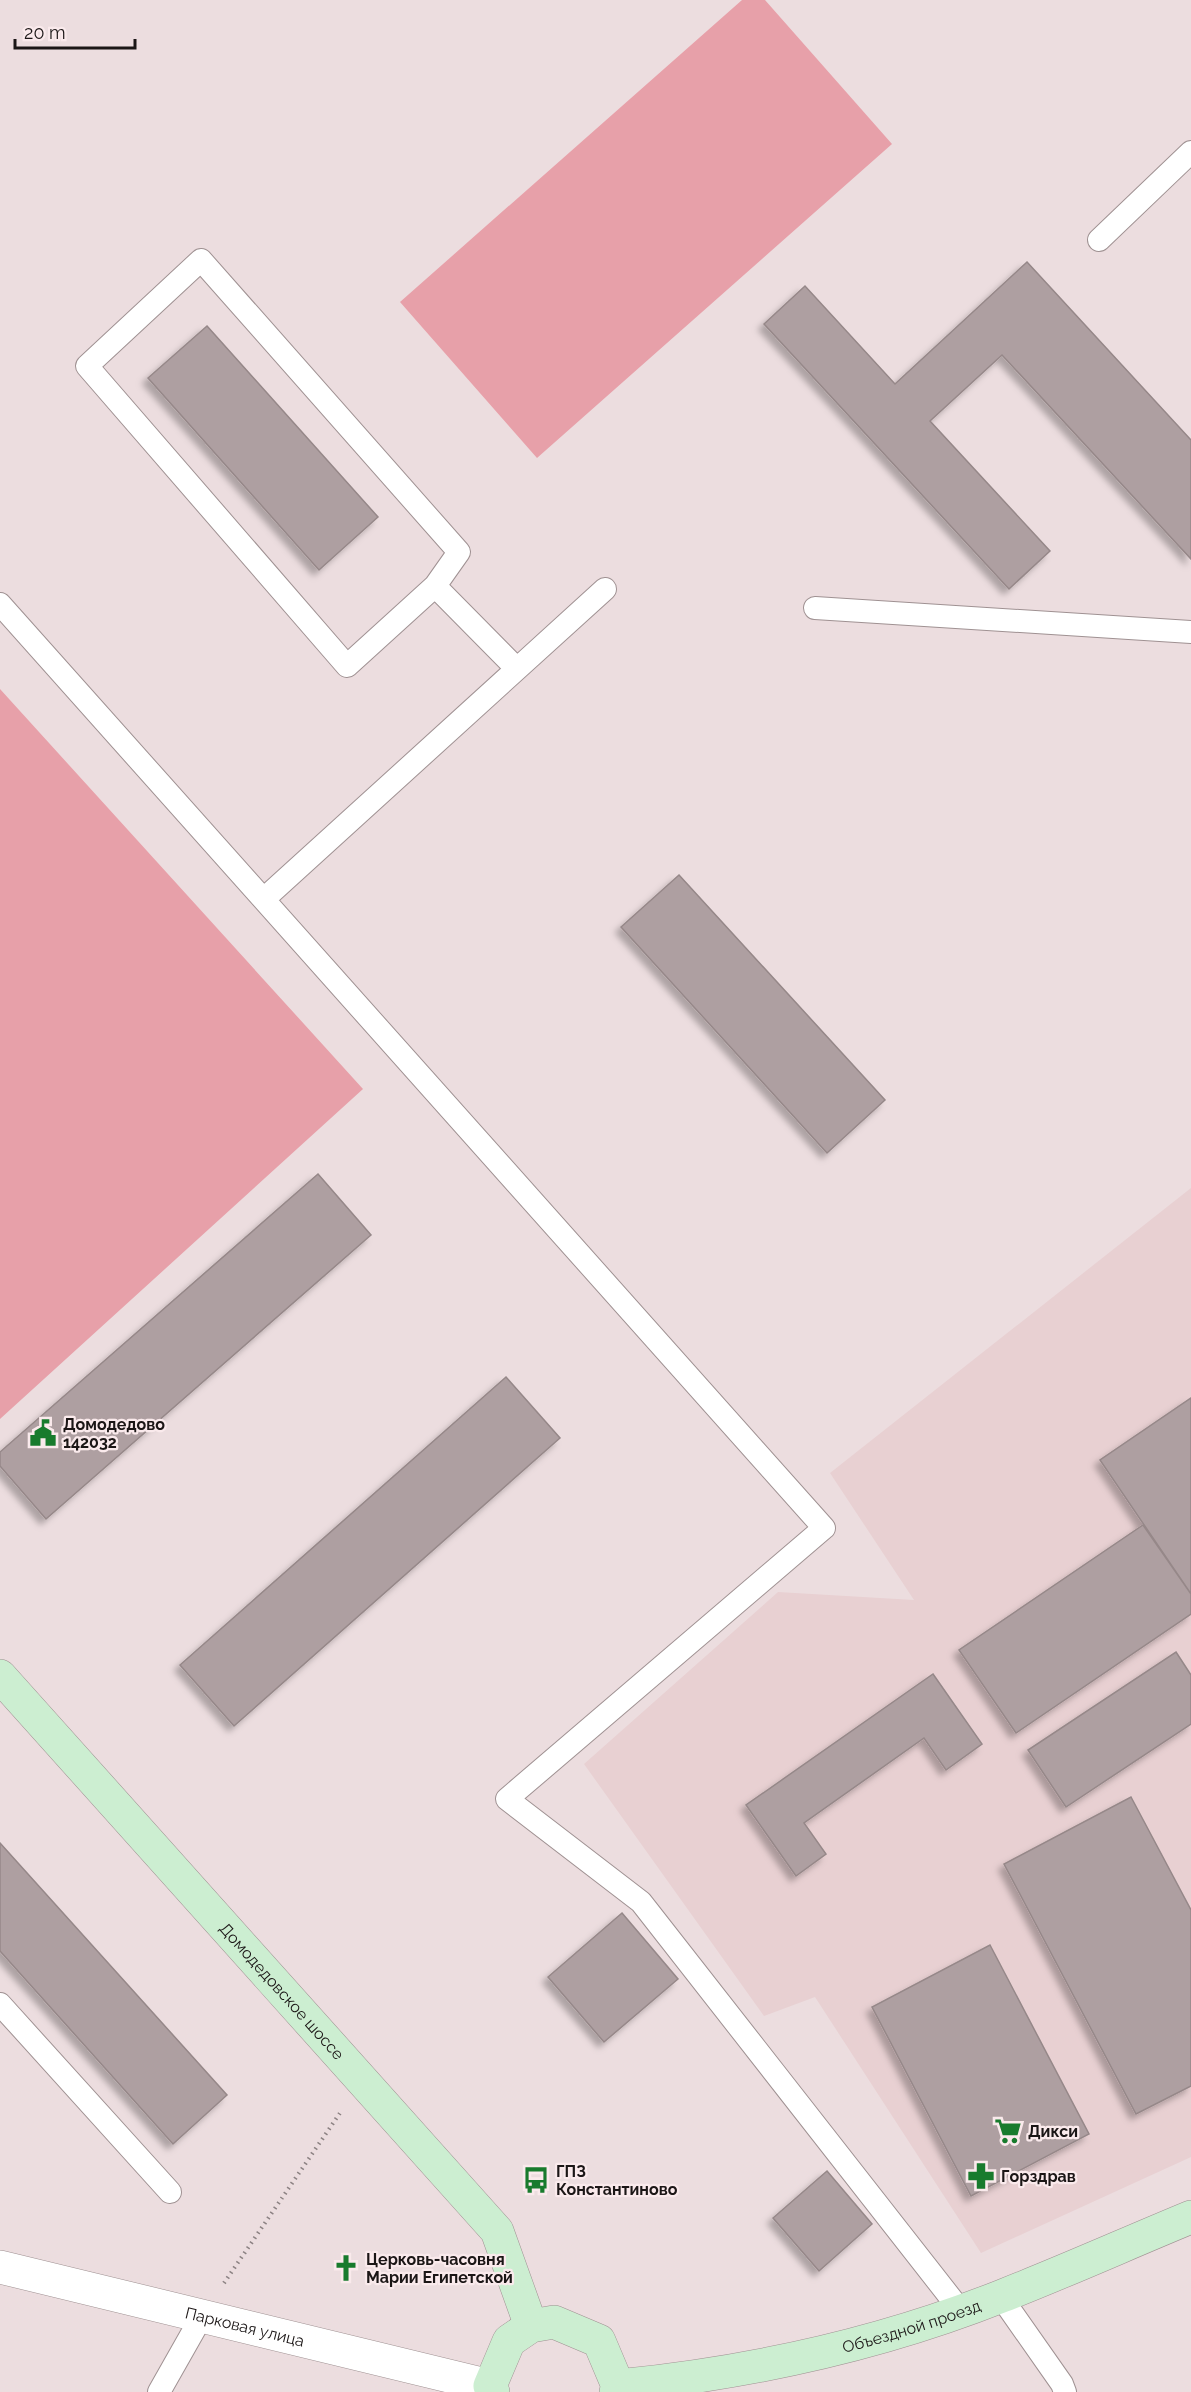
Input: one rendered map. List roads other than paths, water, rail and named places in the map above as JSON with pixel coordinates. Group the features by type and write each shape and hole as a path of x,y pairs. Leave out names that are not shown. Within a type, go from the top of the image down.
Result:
{"street":[{"name":"Домодедовское шоссе","path":"0,1676 498,2231 531,2326"},
{"name":"Объездной проезд","path":"617,2389 694,2378 844,2347 1001,2297 1191,2217"},
{"name":"Парковая улица","path":"0,2266 491,2389"},
{"path":"491,2389 509,2341 531,2326 554,2322 599,2341 617,2389"}],"lane":[{"path":"1099,240 1191,152"},
{"path":"201,260 459,552 435,586 347,666 87,366 201,260"},
{"path":"435,586 517,669"},
{"path":"265,898 605,589"},
{"path":"0,604 265,898 824,1528 507,1799 641,1902 962,2311"},
{"path":"815,608 1191,632"},
{"path":"0,2004 170,2192"},
{"path":"1001,2297 1067,2390"},
{"path":"159,2392 202,2316"}],"place":[{"name":"Домодедово 142032","path":"43,1433"},
{"name":"Дикси","path":"1008,2131"},
{"name":"Горздрав","path":"981,2176"},
{"name":"ГПЗ Константиново","path":"536,2180"},
{"name":"Церковь-часовня Марии Египетской","path":"346,2268"}]}
